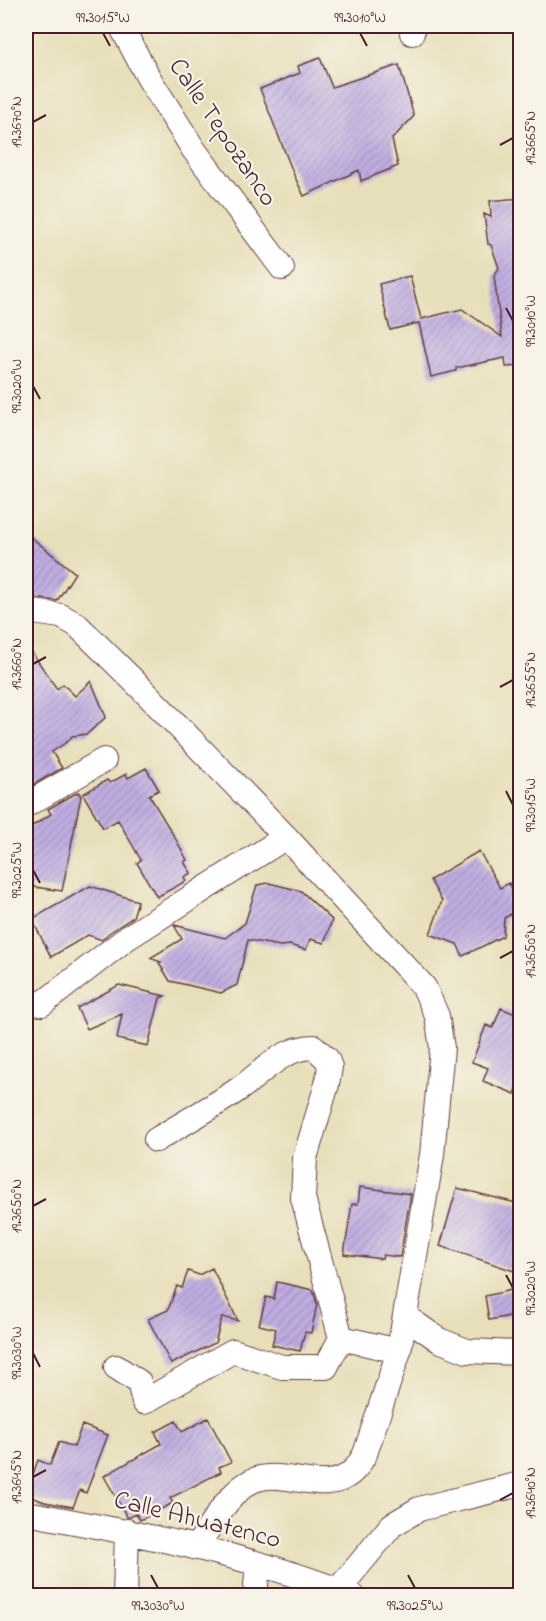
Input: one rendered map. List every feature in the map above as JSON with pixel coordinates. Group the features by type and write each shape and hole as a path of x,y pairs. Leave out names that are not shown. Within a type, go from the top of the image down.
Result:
{"street":[{"name":"Calle Tepozanco","path":"121,26 148,76 194,150 282,268"},
{"path":"26,611 61,616 77,625 140,687 286,837 424,987 437,1016 442,1048 432,1155 406,1317 399,1351 365,1454 346,1478 330,1483 276,1476 256,1479 243,1487 226,1504 196,1548"},
{"path":"26,805 104,760"},
{"path":"26,1002 42,1004 126,938 286,837"},
{"path":"116,1367 139,1382 144,1402 234,1351 282,1367 326,1367 341,1338 303,1198 305,1158 330,1067 323,1054 314,1047 295,1050 282,1056 238,1090 156,1140"},
{"path":"406,1317 439,1340 467,1351 520,1353"},
{"path":"341,1338 399,1351"},
{"path":"345,1593 392,1525 419,1509 520,1484"},
{"name":"Calle Ahuatenco","path":"26,1513 127,1531 196,1548 258,1564 345,1593"},
{"path":"125,1596 127,1531"},
{"path":"255,1596 258,1564"}],"building":[{"path":"320,58 332,87 399,65 414,116 392,139 398,166 361,181 359,170 304,196 260,89 300,73 298,66"},
{"path":"520,198 520,366 506,367 505,358 456,368 456,371 431,377 419,323 390,330 379,284 410,276 421,319 462,309 502,337 494,276 499,268 491,245 488,244 484,214 491,217 490,201"},
{"path":"26,533 75,573 57,601 26,597"},
{"path":"26,644 57,689 63,684 75,696 91,681 106,717 87,734 72,736 52,752 62,768 33,785 26,772"},
{"path":"146,768 159,790 149,795 187,860 184,862 191,873 184,877 186,881 157,897 137,863 141,860 118,820 103,828 83,794 107,780 110,783 126,774 128,778"},
{"path":"78,792 81,796 62,891 28,886 26,830 51,814 48,809"},
{"path":"479,851 500,888 509,883 520,904 520,909 504,918 503,936 463,956 457,944 430,934 442,901 430,880"},
{"path":"269,883 301,891 332,920 324,943 310,939 306,950 290,945 280,946 248,940 237,985 221,993 170,981 159,963 161,962 150,958 182,939 174,925 225,938 245,923 257,885"},
{"path":"90,886 138,901 133,917 102,940 88,935 51,957 32,919"},
{"path":"119,985 165,996 160,998 148,1046 117,1039 122,1014 87,1029 77,1008"},
{"path":"501,1008 520,1016 520,1080 515,1094 483,1081 488,1068 472,1062 486,1025 493,1028"},
{"path":"360,1187 411,1194 400,1257 383,1255 382,1259 344,1254 352,1204 358,1204"},
{"path":"457,1188 520,1204 520,1273 440,1246"},
{"path":"212,1268 238,1321 222,1317 215,1343 171,1364 148,1319 168,1310 177,1286 182,1288 188,1271 199,1275"},
{"path":"277,1282 313,1290 317,1304 311,1333 305,1332 300,1351 272,1345 276,1329 259,1325 266,1297 274,1299"},
{"path":"520,1288 520,1314 489,1320 485,1296"},
{"path":"208,1418 231,1462 219,1467 221,1472 170,1498 173,1503 140,1520 136,1514 127,1517 104,1476 161,1444 155,1432 176,1421 182,1432"},
{"path":"82,1425 108,1435 86,1493 80,1490 73,1507 45,1502 26,1495 38,1460 50,1465 59,1442 74,1447"}]}
